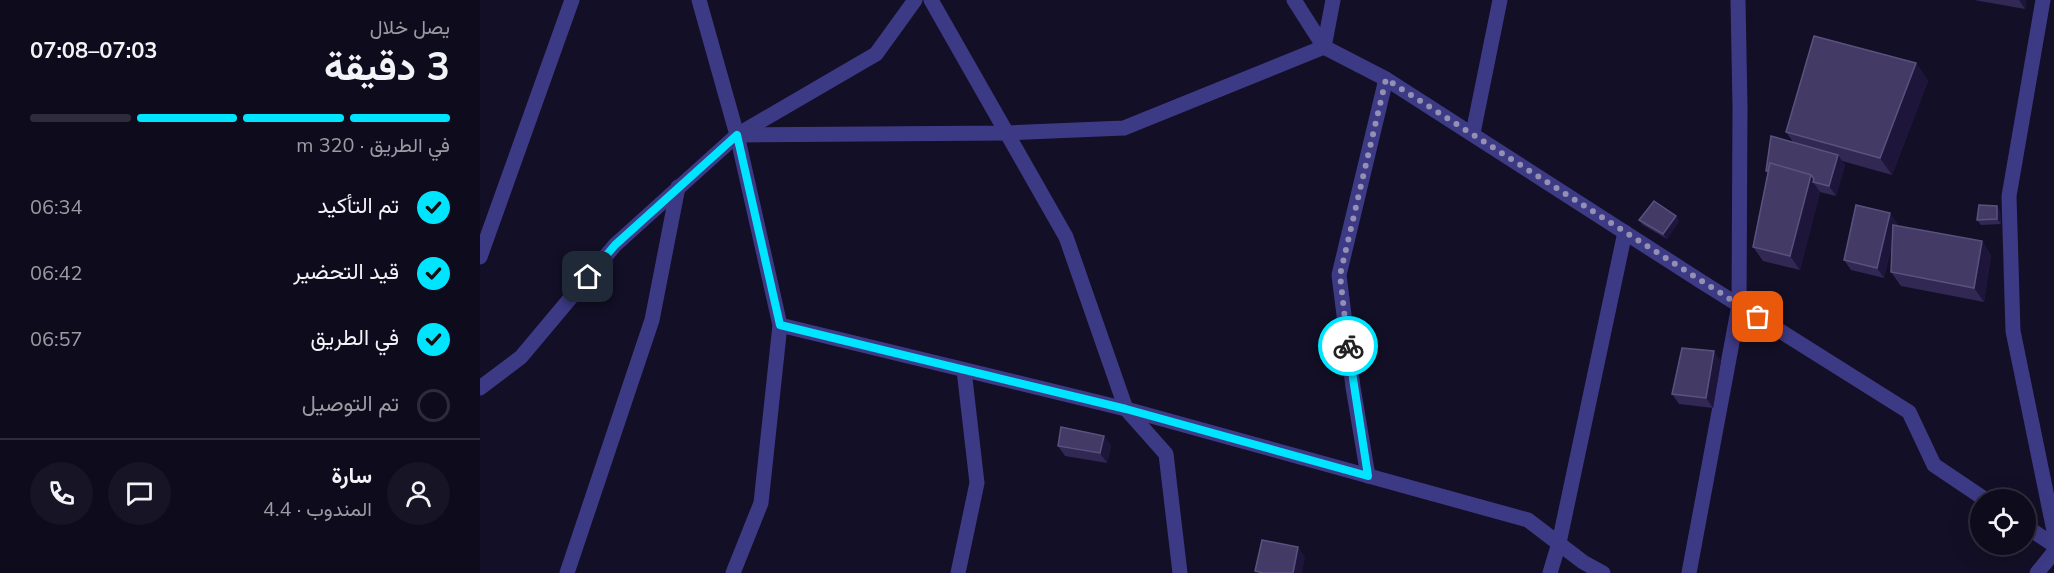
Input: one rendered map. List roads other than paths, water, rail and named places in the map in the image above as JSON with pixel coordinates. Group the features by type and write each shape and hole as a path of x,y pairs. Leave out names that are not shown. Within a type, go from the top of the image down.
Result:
{"street":[{"path":"480,257 572,0"},
{"path":"699,0 737,135 780,325 761,503 733,573"},
{"path":"480,388 521,357 615,245 678,187 737,135 876,54 915,0"},
{"path":"931,0 1066,237 1126,409 1166,454 1180,573"},
{"path":"1294,0 1324,47 1386,79 1473,133 1909,412 1934,465 1970,489"},
{"path":"1324,47 1333,0"},
{"path":"1473,133 1500,0"},
{"path":"1689,573 1739,305 1738,0"},
{"path":"2043,0 2009,196 2013,331 2054,531"},
{"path":"737,135 1007,133 1124,128 1324,47"},
{"path":"1368,476 1353,387 1340,275 1386,79"},
{"path":"567,573 652,320 678,187"},
{"path":"1550,573 1559,543 1625,232"},
{"path":"780,325 1126,409 1528,520 1583,562 1603,573"},
{"path":"958,573 977,483 964,370"},
{"path":"2036,533 2054,545"},
{"path":"2037,573 2054,552"}]}
